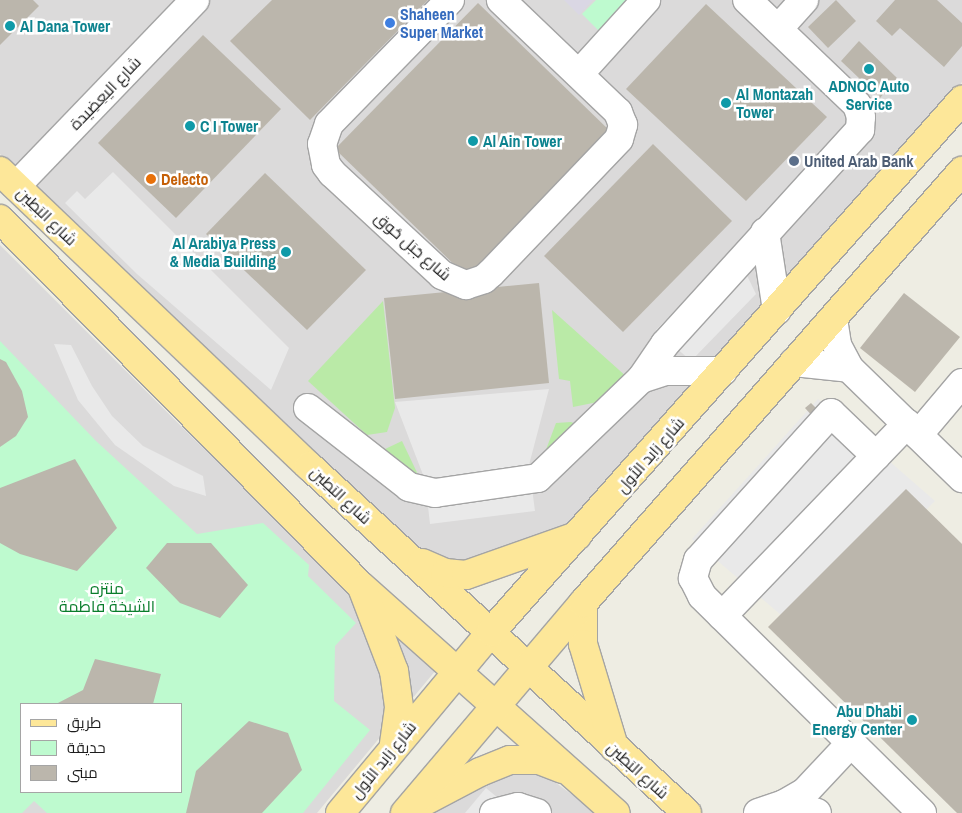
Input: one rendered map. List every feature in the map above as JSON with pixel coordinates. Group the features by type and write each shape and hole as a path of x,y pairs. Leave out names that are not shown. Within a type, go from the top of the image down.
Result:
{"main road":[{"name":"شارع زايد الأول","path":"340,813 394,745 491,632 579,536 962,100"},
{"path":"406,812 583,603 962,171"},
{"name":"شارع البَطِين","path":"8,178 398,548 529,666 616,750 687,813"},
{"path":"0,219 361,586 616,813"},
{"path":"398,548 435,570 466,575 579,536"},
{"path":"361,586 394,671 399,708 394,745"},
{"path":"583,603 583,644 616,750"},
{"path":"406,812 480,772 510,760 539,760 568,771"}],"street":[{"name":"شارع اليعِضِيدة","path":"8,178 195,0"},
{"name":"شارع جَبَل حُوق","path":"450,0 329,124 322,144 326,165 332,173 448,279 466,285 484,279 619,139 624,125 622,118 501,0"},
{"path":"578,74 646,0"},
{"path":"308,408 409,486 435,493 538,478 641,379 665,344 765,232 849,146 861,124 856,105 747,0"},
{"path":"778,29 804,0"},
{"path":"765,232 777,310"},
{"path":"833,319 837,345 849,368 962,478"},
{"path":"794,362 849,368"},
{"path":"641,379 665,371 724,371"},
{"path":"722,616 876,456 912,429 962,383"},
{"path":"876,456 831,413 698,560 693,572 694,585 722,616 922,813"},
{"path":"758,813 784,804 805,792 851,743"},
{"path":"784,804 818,813"},
{"path":"494,813 518,807 537,813"}],"shaded area":[{"path":"0,0 962,0 962,82 567,533 477,566 423,556 0,154"},
{"path":"564,0 593,0 579,15"},
{"path":"113,172 289,348 271,390 137,274 65,203 77,191 85,199"},
{"name":"منتزه الشيخة فاطمة","path":"0,245 195,440 436,670 317,813 0,813"},
{"path":"734,249 756,294 691,361 656,330"},
{"path":"54,344 71,345 92,386 112,416 143,446 203,476 206,496 174,486 115,445 78,400"},
{"path":"549,389 529,465 535,511 430,524 425,480 395,402"},
{"path":"818,399 935,501 801,632 692,539"},
{"path":"533,766 597,813 429,813 469,786"},
{"path":"486,788 516,813 465,813"}],"green space":[{"path":"596,0 637,0 603,35 582,14"},
{"path":"383,301 395,408 387,432 367,435 308,381"},
{"path":"552,310 628,378 603,401 573,407 570,381 559,379"},
{"name":"منتزه الشيخة فاطمة","path":"0,341 96,441 197,534 263,523 309,565 308,576 356,623 335,646 334,701 370,730 303,813 47,813 34,801 22,813 0,813"},
{"path":"571,422 581,426 541,463 556,423"},
{"path":"402,441 422,483 383,450"}],"building":[{"name":"Al Dana Tower","path":"0,0 33,0 39,6 0,45"},
{"path":"272,0 428,0 310,120 230,41"},
{"path":"836,0 856,21 828,48 808,27"},
{"path":"895,0 937,0 962,23 962,46 944,67 900,28 892,36 876,21"},
{"name":"Al Ain Tower","path":"478,3 611,132 468,278 335,149"},
{"name":"Al Montazah Tower","path":"706,4 827,117 746,201 626,89"},
{"name":"C I Tower","path":"203,35 281,109 176,218 98,143"},
{"name":"ADNOC Auto Service","path":"859,41 897,78 880,98 841,61"},
{"path":"653,144 732,221 623,332 544,256"},
{"name":"Al Arabiya Press & Media Building","path":"265,173 366,270 307,330 206,234"},
{"path":"539,283 549,383 395,399 384,298"},
{"path":"904,293 960,337 915,392 860,348"},
{"path":"0,359 6,362 22,391 28,417 16,436 0,447"},
{"path":"811,403 820,412 814,418 805,408"},
{"path":"75,459 117,528 77,571 20,554 0,543 0,488"},
{"name":"Abu Dhabi Energy Center","path":"906,489 962,544 962,813 957,813 768,627"},
{"path":"167,543 211,543 248,585 220,618 180,603 146,568"},
{"path":"95,659 161,674 153,703 58,703 83,690"},
{"path":"249,721 288,733 302,770 262,813 186,813 196,771"}],"place":[{"name":"Shaheen Super Market","path":"390,23"},
{"name":"Al Dana Tower","path":"10,26"},
{"name":"ADNOC Auto Service","path":"869,69"},
{"name":"Al Montazah Tower","path":"726,103"},
{"name":"C I Tower","path":"190,126"},
{"name":"Al Ain Tower","path":"473,141"},
{"name":"United Arab Bank","path":"794,161"},
{"name":"Delecto","path":"151,179"},
{"name":"Al Arabiya Press & Media Building","path":"286,252"},
{"name":"Abu Dhabi Energy Center","path":"912,720"}]}
